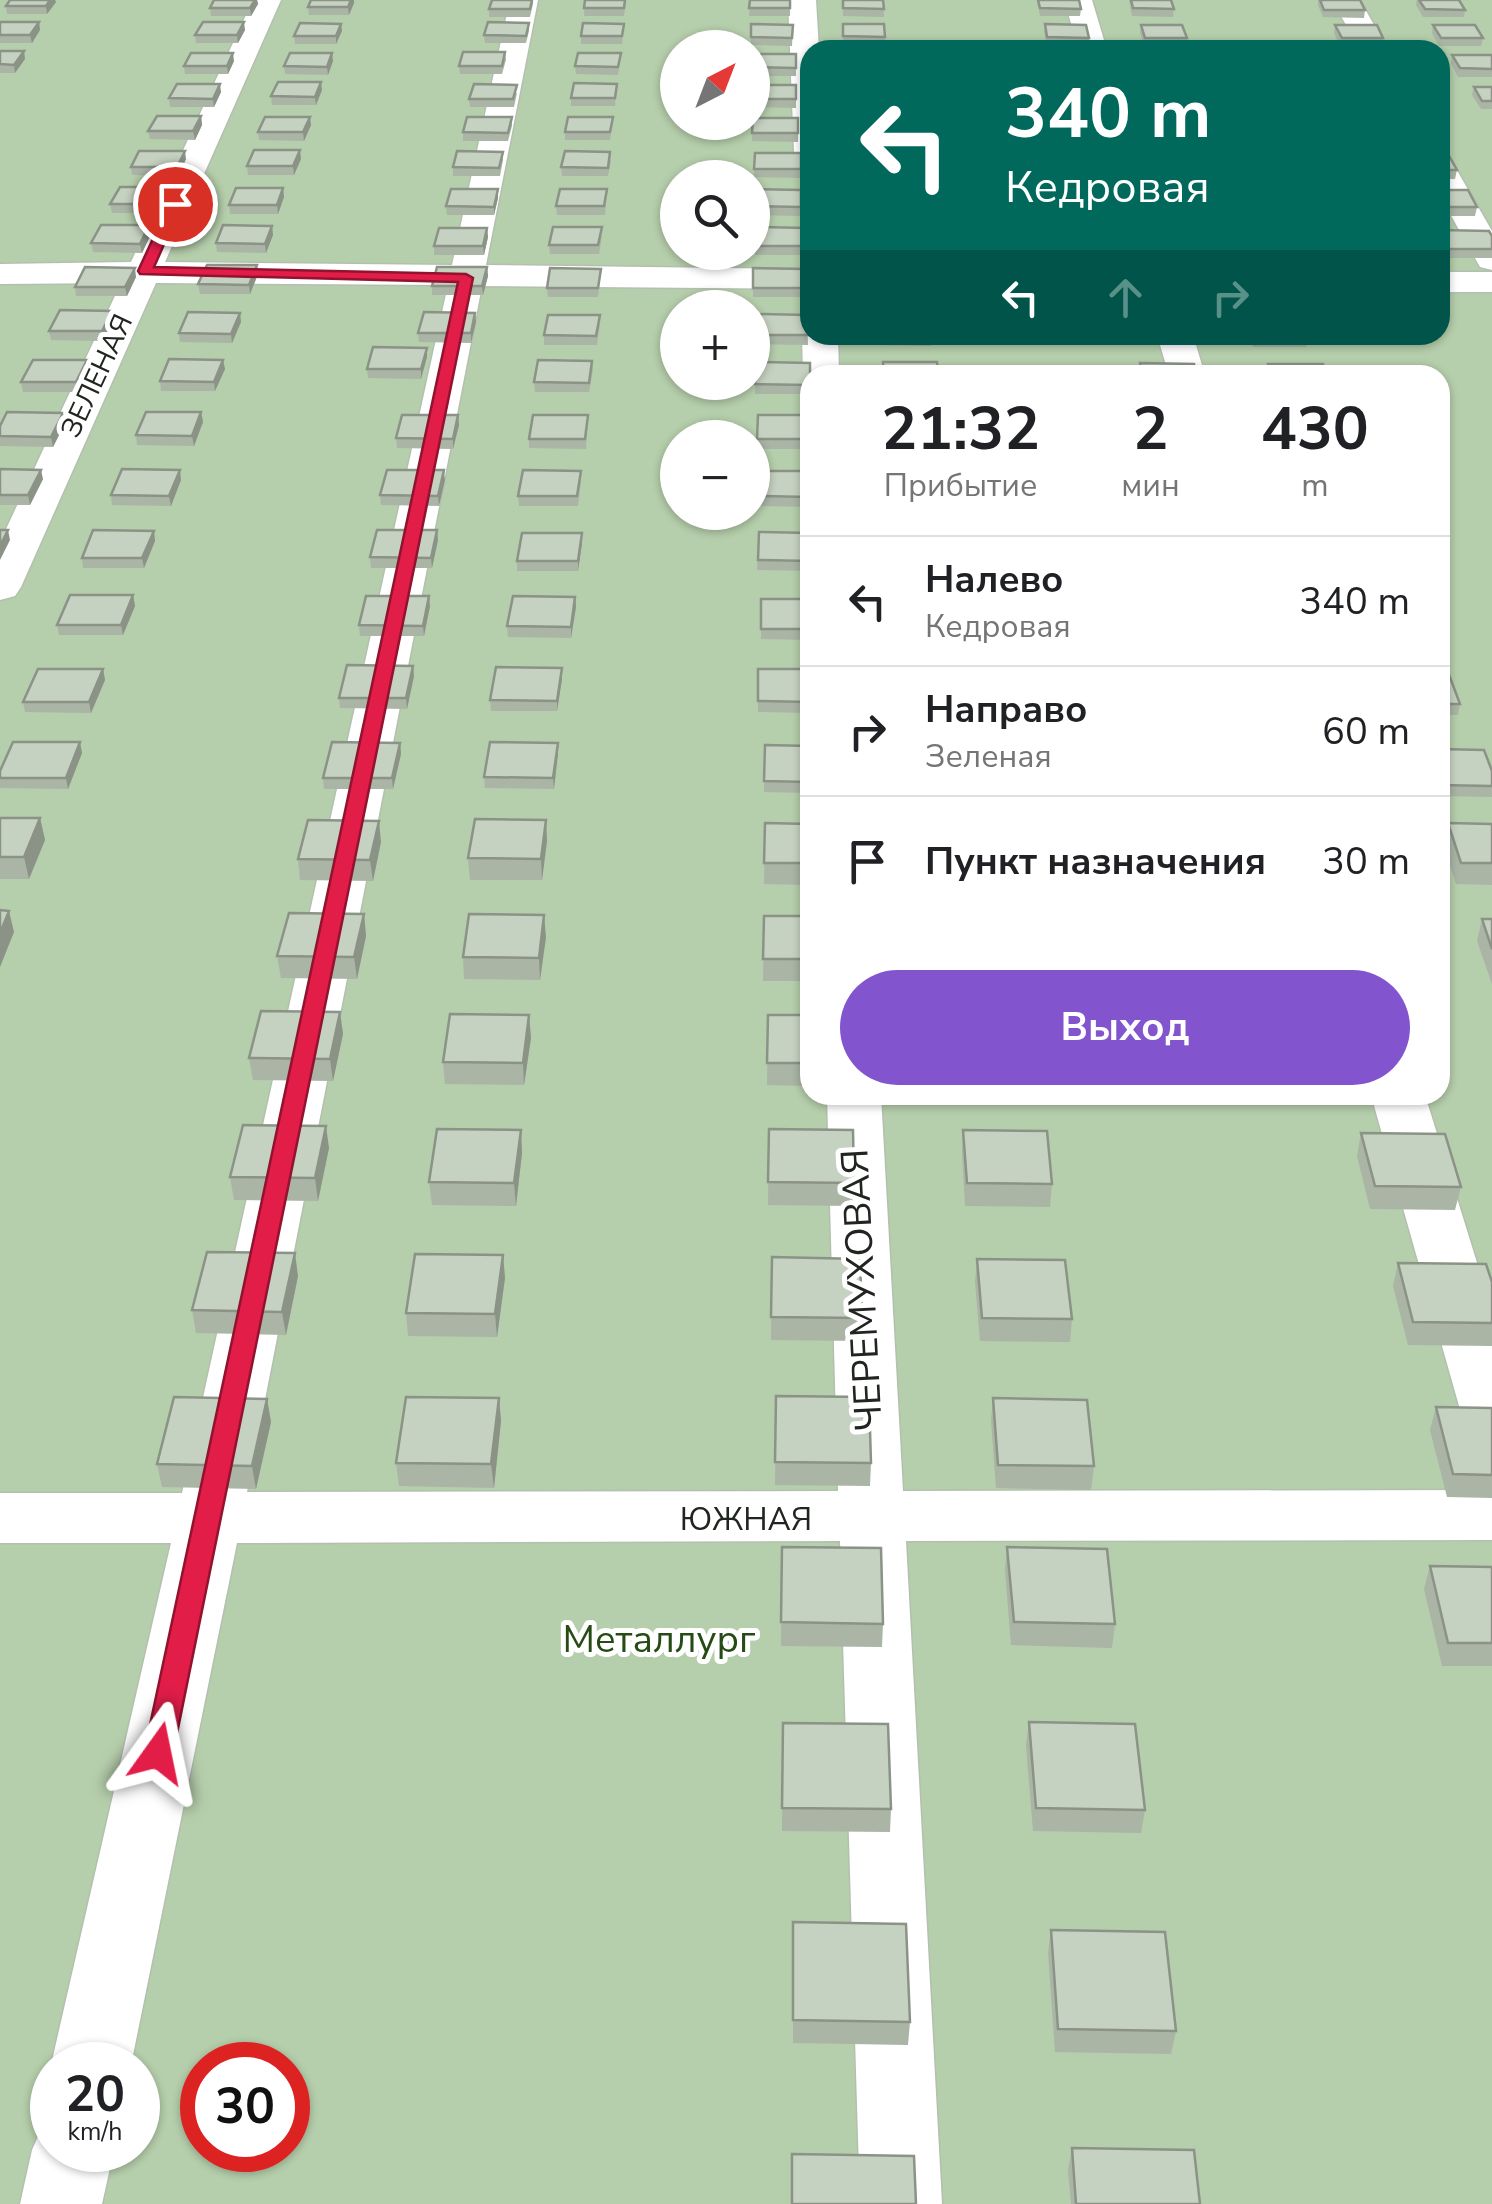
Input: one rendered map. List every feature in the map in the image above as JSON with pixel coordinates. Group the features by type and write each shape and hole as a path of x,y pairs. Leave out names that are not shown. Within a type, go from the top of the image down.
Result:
{"street":[{"name":"ЗЕЛЕНАЯ","path":"0,587 267,0"},
{"path":"96,2042 209,1519 524,0"},
{"path":"802,0 804,40"},
{"path":"1078,0 1089,40"},
{"path":"1346,0 1368,40"},
{"path":"1450,185 1492,260"},
{"path":"0,274 145,271 466,278 800,279"},
{"path":"1450,282 1492,282"},
{"name":"ЧЕРЕМУХОВАЯ","path":"854,1105 901,2204"},
{"path":"1401,1105 1492,1414"},
{"name":"ЮЖНАЯ","path":"0,1518 1492,1515"},
{"path":"61,2204 68,2172"}],"green space":[{"name":"Металлург","path":"0,0 1492,0 1492,2204 0,2204"}],"building":[{"path":"10,0 50,0 46,6 6,6"},
{"path":"214,0 255,0 250,8 210,8"},
{"path":"311,0 351,0 348,7 308,7"},
{"path":"492,0 532,0 530,9 489,9"},
{"path":"585,0 625,0 624,8 584,8"},
{"path":"750,0 790,0 790,8 749,8"},
{"path":"843,0 883,0 884,9 843,8"},
{"path":"1038,0 1079,0 1081,9 1040,8"},
{"path":"1131,0 1171,0 1174,9 1133,8"},
{"path":"1320,0 1360,0 1365,10 1324,10"},
{"path":"1419,0 1459,0 1465,10 1425,9"},
{"path":"0,22 39,22 30,35 0,35"},
{"path":"203,22 244,22 237,35 195,35"},
{"path":"488,22 529,23 526,36 484,35"},
{"path":"300,23 341,24 336,36 294,36"},
{"path":"583,23 624,24 622,36 581,36"},
{"path":"751,24 793,25 792,38 770,37 770,30 751,30"},
{"path":"843,24 884,24 885,37 843,36"},
{"path":"1045,24 1086,25 1089,38 1047,37"},
{"path":"1141,25 1182,25 1187,38 1145,38"},
{"path":"1335,25 1377,25 1383,38 1342,38"},
{"path":"1433,25 1475,25 1483,38 1441,38"},
{"path":"0,51 24,51 14,65 0,64"},
{"path":"463,52 505,52 502,66 459,66"},
{"path":"191,53 233,53 227,66 184,66"},
{"path":"290,53 332,53 327,67 284,66"},
{"path":"578,53 621,53 618,67 575,66"},
{"path":"770,54 796,54 796,68 770,67"},
{"path":"1452,55 1492,55 1492,69 1460,68"},
{"path":"278,82 321,82 315,97 271,96"},
{"path":"574,83 617,84 615,98 571,98"},
{"path":"177,84 220,84 213,99 169,98"},
{"path":"474,84 517,85 513,99 469,99"},
{"path":"770,85 796,85 796,99 770,99"},
{"path":"1474,87 1492,87 1492,101 1482,101"},
{"path":"157,116 201,116 193,131 148,131"},
{"path":"265,117 310,117 303,132 258,132"},
{"path":"467,117 512,117 508,133 463,132"},
{"path":"568,117 613,117 610,132 565,132"},
{"path":"770,118 798,118 798,133 770,133"},
{"path":"254,150 300,150 293,166 247,166"},
{"path":"139,151 185,151 177,167 131,167"},
{"path":"457,151 503,152 499,168 453,167"},
{"path":"565,151 610,152 608,168 561,167"},
{"path":"755,153 800,153 800,169 770,169 770,160 755,160"},
{"path":"120,187 167,187 158,204 110,204"},
{"path":"236,188 283,188 277,205 229,205"},
{"path":"451,189 498,189 494,207 446,206"},
{"path":"560,189 607,189 604,206 556,206"},
{"path":"770,189 800,190 800,207 770,206"},
{"path":"1450,190 1468,190 1477,207 1450,207"},
{"path":"101,225 149,225 140,244 91,243"},
{"path":"223,225 272,226 265,244 216,243"},
{"path":"553,227 602,227 598,245 549,245"},
{"path":"770,227 800,228 800,246 770,246"},
{"path":"439,228 487,228 483,246 434,246"},
{"path":"1450,230 1489,231 1492,249 1450,249"},
{"path":"207,265 257,265 249,285 198,284"},
{"path":"85,267 135,268 125,287 75,287"},
{"path":"437,267 487,267 482,286 432,286"},
{"path":"550,268 601,269 598,288 547,288"},
{"path":"800,269 800,288 753,288 753,270"},
{"path":"60,310 112,311 102,331 49,331"},
{"path":"188,312 240,313 231,334 179,333"},
{"path":"424,312 475,313 471,333 418,333"},
{"path":"770,314 800,315 800,335 770,335"},
{"path":"548,315 600,315 596,336 544,335"},
{"path":"373,347 427,348 421,369 367,369"},
{"path":"169,359 223,360 214,382 160,381"},
{"path":"33,360 87,360 76,382 21,382"},
{"path":"538,360 592,361 589,383 534,382"},
{"path":"770,362 810,363 800,365 800,385 770,384"},
{"path":"883,362 937,365 883,365"},
{"path":"1140,363 1194,365 1140,365"},
{"path":"7,412 63,413 51,437 0,436"},
{"path":"146,412 201,412 192,436 136,435"},
{"path":"402,415 458,415 453,439 396,438"},
{"path":"533,415 588,415 585,439 529,439"},
{"path":"758,415 800,415 800,439 770,439 770,420 758,420"},
{"path":"0,469 41,470 28,495 0,495"},
{"path":"122,469 180,470 169,496 111,495"},
{"path":"387,470 444,470 438,496 380,495"},
{"path":"523,470 581,471 577,496 518,496"},
{"path":"770,471 800,471 800,497 770,496"},
{"path":"0,530 8,530 0,546"},
{"path":"93,530 154,531 142,558 82,558"},
{"path":"377,530 437,530 431,558 370,557"},
{"path":"759,532 800,533 800,561 758,560"},
{"path":"522,533 582,533 578,561 517,561"},
{"path":"70,595 133,595 121,625 57,625"},
{"path":"366,596 429,596 423,626 359,625"},
{"path":"513,596 575,597 571,627 507,626"},
{"path":"761,599 800,599 800,629 761,629"},
{"path":"347,665 413,666 406,698 339,698"},
{"path":"496,667 562,668 557,701 490,700"},
{"path":"38,669 103,669 89,702 23,702"},
{"path":"758,669 800,669 800,702 758,701"},
{"path":"1450,677 1460,704 1450,704"},
{"path":"13,742 80,742 66,778 0,778"},
{"path":"332,742 400,743 392,778 323,778"},
{"path":"490,742 558,743 553,778 484,777"},
{"path":"765,745 800,746 800,782 764,781"},
{"path":"1450,749 1484,750 1492,771 1492,786 1450,785"},
{"path":"0,818 40,818 24,857 0,857"},
{"path":"475,819 546,820 541,859 468,858"},
{"path":"308,820 379,821 370,860 298,859"},
{"path":"765,823 800,824 800,863 764,863"},
{"path":"1450,823 1492,824 1492,863 1461,863"},
{"path":"0,910 9,911 0,933"},
{"path":"289,913 364,914 354,957 277,956"},
{"path":"469,914 544,915 539,958 463,957"},
{"path":"764,916 800,916 800,959 763,959"},
{"path":"1482,919 1492,919 1492,949"},
{"path":"261,1011 340,1012 330,1059 249,1058"},
{"path":"450,1014 529,1015 523,1063 443,1062"},
{"path":"768,1015 800,1015 800,1063 767,1063"},
{"path":"243,1125 326,1126 315,1178 230,1177"},
{"path":"437,1129 521,1130 514,1183 429,1182"},
{"path":"769,1129 853,1130 854,1183 768,1182"},
{"path":"963,1130 1047,1131 1052,1184 967,1183"},
{"path":"1361,1133 1445,1134 1461,1187 1375,1186"},
{"path":"207,1252 295,1253 282,1312 192,1310"},
{"path":"415,1254 503,1255 495,1314 406,1313"},
{"path":"772,1257 860,1259 862,1318 771,1317"},
{"path":"977,1259 1065,1260 1072,1319 982,1318"},
{"path":"1398,1263 1486,1264 1492,1282 1492,1323 1413,1322"},
{"path":"776,1396 869,1397 871,1463 775,1462"},
{"path":"174,1397 267,1399 252,1466 157,1464"},
{"path":"406,1397 499,1398 491,1464 396,1463"},
{"path":"993,1398 1087,1400 1094,1466 998,1465"},
{"path":"1436,1407 1492,1408 1492,1475 1453,1474"},
{"path":"782,1547 881,1548 883,1624 781,1622"},
{"path":"1007,1547 1107,1549 1115,1624 1014,1622"},
{"path":"1430,1566 1492,1567 1492,1643 1448,1643"},
{"path":"1029,1722 1135,1724 1145,1810 1036,1808"},
{"path":"783,1723 888,1724 891,1809 782,1808"},
{"path":"793,1922 906,1924 910,2022 793,2020"},
{"path":"1051,1930 1165,1932 1176,2031 1058,2029"},
{"path":"1072,2148 1194,2150 1200,2204 1076,2204"},
{"path":"792,2154 914,2156 916,2204 792,2204"}],"route":[{"path":"158,1753 466,278 145,271 175,204"}]}
